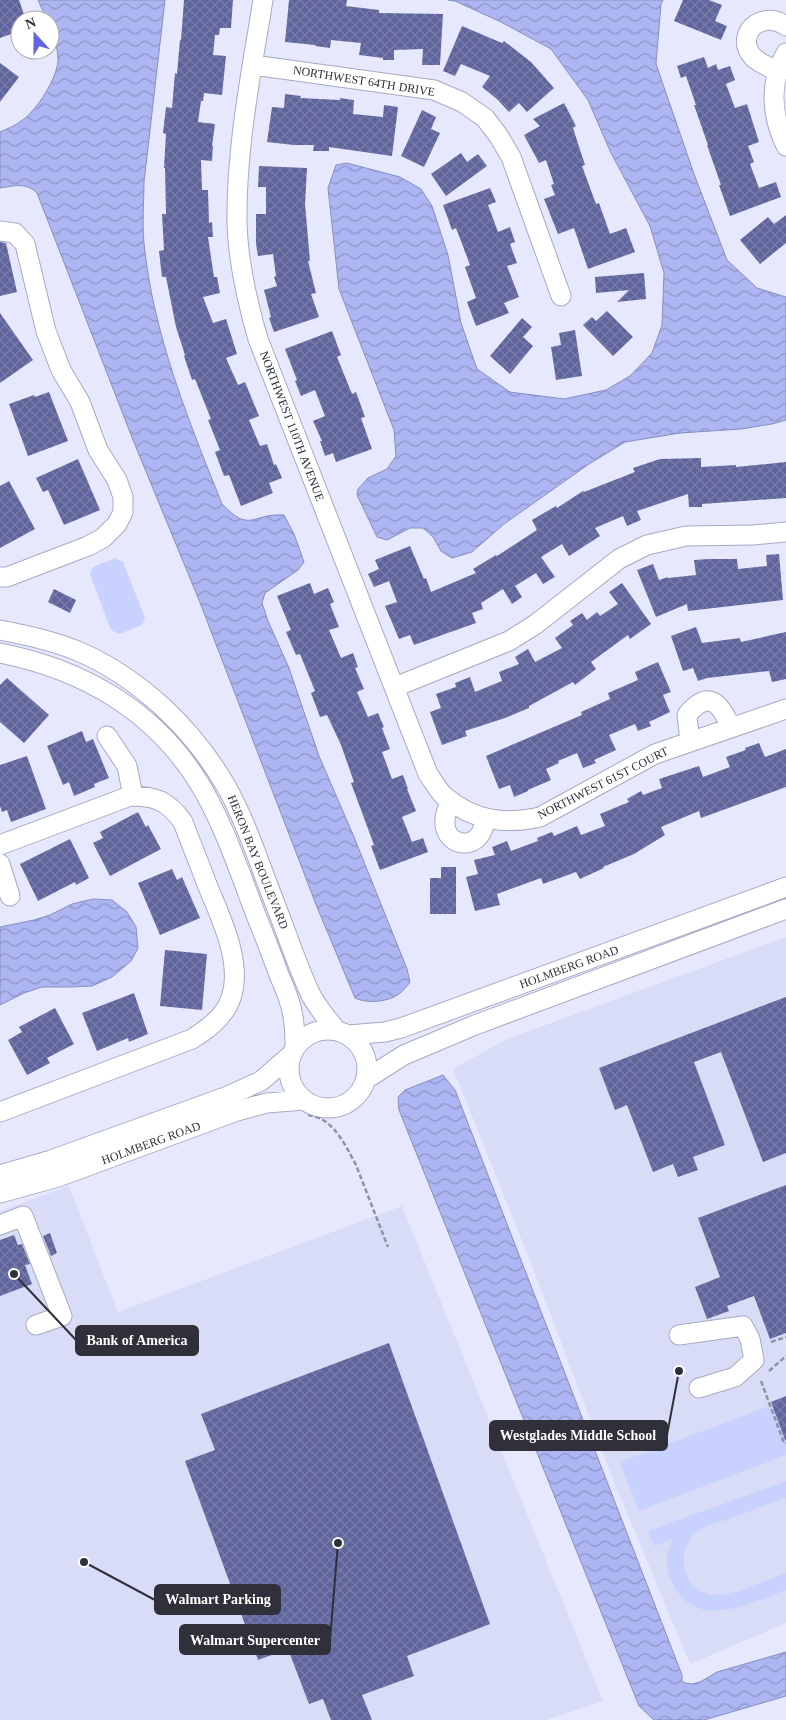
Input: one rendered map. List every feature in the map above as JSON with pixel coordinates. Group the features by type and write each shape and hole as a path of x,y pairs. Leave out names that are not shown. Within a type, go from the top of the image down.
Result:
{"street":[{"name":"NORTHWEST 110TH AVENUE","path":"263,0 239,159 237,224 241,269 249,308 258,339 428,774 443,795 480,816"},
{"path":"786,26 775,20 760,21 754,25 747,38 747,45 753,57 783,59 774,86 774,104 786,146"},
{"name":"NORTHWEST 64TH DRIVE","path":"253,65 434,90 462,102 485,118 511,157 560,296"},
{"path":"0,230 15,233 25,244 46,331 61,370 80,402 98,450 117,480 122,497 123,512 117,524 103,538 88,546 8,577 0,577"},
{"path":"395,687 509,641 536,624 619,560 647,545 686,536 753,535 786,532"},
{"name":"HERON BAY BOULEVARD","path":"0,630 42,638 101,662 128,679 152,698 194,739 211,761 237,806 311,994 342,1033"},
{"name":"HERON BAY BOULEVARD","path":"0,653 38,661 69,672 102,688 132,710 162,736 183,760 199,783 217,816 290,1004 295,1026 293,1052"},
{"path":"690,742 687,715 695,706 703,702 716,703 721,708 731,728"},
{"name":"NORTHWEST 61ST COURT","path":"480,816 502,822 519,822 540,817 655,754 786,709"},
{"path":"107,736 127,766 133,796"},
{"path":"0,845 133,796 147,796 163,801 173,809 183,822 228,935 234,975 233,993 222,1016 192,1039 0,1112"},
{"path":"451,801 444,821 452,840 458,843 471,843 477,838 481,833 480,816"},
{"path":"0,864 10,896"},
{"name":"HOLMBERG ROAD","path":"342,1033 385,1032 401,1028 786,887"},
{"name":"HOLMBERG ROAD","path":"366,1079 404,1055 475,1025 786,909"},
{"path":"317,1031 342,1033 358,1043 364,1054 367,1066 366,1079 361,1090 352,1100 341,1106 328,1108 303,1106 290,1080 289,1065 293,1052 301,1040 317,1031"},
{"name":"HOLMBERG ROAD","path":"0,1175 51,1160 228,1096 261,1081 293,1052"},
{"name":"HOLMBERG ROAD","path":"0,1194 58,1177 237,1111 268,1103 303,1106"},
{"path":"0,1225 23,1216 62,1316 36,1325"},
{"path":"680,1335 743,1326 750,1339 754,1360 735,1377 699,1388"}],"path":[{"path":"303,1106 323,1120 339,1137 350,1153 388,1247"},
{"path":"771,1342 786,1337"},
{"path":"769,1371 786,1356"},
{"path":"761,1381 784,1443 786,1443"}],"shaded area":[{"path":"115,558 123,562 145,618 142,625 119,634 111,630 90,574 93,567"},
{"path":"786,937 786,1623 690,1664 612,1477 532,1266 453,1069 507,1039"},
{"path":"69,1186 118,1312 402,1206 603,1701 546,1720 0,1720 0,1211"},
{"path":"772,1405 786,1443 786,1455 639,1511 620,1462"},
{"path":"786,1481 786,1498 700,1530 691,1538 686,1547 684,1567 694,1586 703,1592 714,1595 730,1593 750,1587 786,1573 786,1590 755,1602 723,1610 707,1610 693,1606 681,1596 671,1580 668,1570 668,1554 673,1539 654,1546 648,1531"}],"water":[{"path":"38,0 165,0 144,182 144,243 155,310 185,408 222,504 239,518 246,520 284,515 294,534 304,562 298,570 265,593 262,603 289,668 319,756 407,969 410,982 399,994 389,999 365,1001 355,998 317,907 199,600 133,440 37,193 24,186 0,188 0,132 19,123 40,102 55,74 58,60 60,60 60,10 42,10"},
{"path":"448,0 663,0 661,4 656,64 694,174 727,260 757,288 786,297 786,420 741,429 680,433 625,442 589,464 504,524 472,552 452,558 441,551 433,537 423,528 410,528 387,540 377,537 357,495 358,489 368,478 387,469 396,456 394,430 339,289 328,188 336,165 347,163 400,177 421,189 432,206 448,255 461,323 477,369 510,392 564,399 606,390 630,376 652,353 662,325 664,273 650,226 611,153 588,100 551,49 501,22 455,1"},
{"path":"93,899 112,900 127,912 136,927 138,948 131,961 112,977 92,986 42,987 24,993 0,1005 0,927 34,920 50,915 72,904"},
{"path":"443,1075 455,1090 682,1675 682,1681 692,1684 700,1682 717,1672 786,1652 786,1696 704,1720 654,1720 639,1706 399,1110 398,1097 405,1090"}],"building":[{"path":"0,0 19,0 22,10 10,10 10,34 0,38"},
{"path":"184,0 233,0 231,28 220,28 219,35 215,35 213,55 226,56 222,95 204,93 198,122 215,124 212,161 201,160 202,190 208,190 209,223 212,222 213,237 208,237 214,277 217,277 220,293 203,297 213,323 226,319 237,354 226,358 238,385 245,382 259,416 249,420 260,446 267,444 274,465 276,464 282,478 269,483 273,493 241,506 229,475 224,476 215,452 220,450 208,420 211,419 195,379 192,380 184,356 166,277 162,277 159,251 164,250 162,214 166,214 164,168 166,134 163,133 166,107 172,108"},
{"path":"289,0 347,0 346,6 379,10 379,13 443,14 440,65 422,65 423,49 394,50 394,60 383,60 383,58 359,55 361,43 331,40 330,48 285,42"},
{"path":"683,0 709,0 722,5 715,21 727,26 721,40 674,21"},
{"path":"462,26 502,43 504,41 531,62 554,88 527,112 519,103 509,112 482,87 490,76 461,64 455,76 443,71"},
{"path":"704,57 708,68 716,64 718,70 730,66 735,80 726,84 735,108 747,104 759,142 748,146 754,162 750,164 759,188 776,182 781,197 730,216 686,76 681,78 677,66"},
{"path":"0,63 19,77 0,102"},
{"path":"285,94 301,96 300,98 354,100 353,114 383,117 384,105 398,107 392,156 329,147 329,151 313,151 314,145 267,142 272,107 284,108"},
{"path":"564,103 576,126 573,128 585,165 582,166 596,204 599,203 610,234 626,228 635,252 588,269 574,228 558,234 544,199 555,195 551,185 554,184 546,160 539,163 524,135 540,126 533,119"},
{"path":"422,110 436,117 431,129 440,133 424,167 401,156"},
{"path":"461,153 467,162 478,154 487,166 446,196 431,174"},
{"path":"259,166 307,168 305,204 310,261 308,261 316,293 311,294 319,317 274,332 269,318 271,317 264,290 277,286 274,277 276,276 273,254 258,256 256,244 256,214 266,214 266,187 258,187"},
{"path":"490,188 496,202 488,205 498,232 510,227 515,242 510,244 517,263 507,266 519,297 504,303 509,313 476,326 467,302 476,298 465,267 470,265 456,228 452,230 443,205"},
{"path":"786,215 786,243 760,264 740,240 768,217 774,224"},
{"path":"0,242 6,243 17,292 0,296"},
{"path":"644,273 646,299 617,302 629,290 596,293 595,277"},
{"path":"607,311 633,337 613,356 583,325 592,317 596,321"},
{"path":"0,313 33,360 0,383"},
{"path":"522,318 532,327 523,337 533,346 510,374 490,356"},
{"path":"575,330 582,376 556,380 551,347 561,345 559,333"},
{"path":"332,331 341,355 337,357 352,394 356,392 365,417 361,418 372,449 336,462 333,453 325,456 320,441 322,441 313,421 325,416 315,390 301,396 285,349"},
{"path":"49,392 68,441 28,456 9,404"},
{"path":"701,458 701,467 736,465 736,467 786,462 786,498 702,504 702,507 689,507 688,494 637,511 641,520 627,526 623,516 595,528 600,536 569,556 562,544 541,557 555,577 543,584 536,573 515,586 522,597 512,604 503,589 481,603 483,609 472,613 476,623 414,645 410,635 399,639 385,606 397,602 389,581 374,587 368,574 379,569 375,560 410,546 431,592 476,573 473,569 537,530 532,520 556,506 557,508 583,491 635,472 633,468 660,459"},
{"path":"78,459 100,510 64,525 48,490 43,492 36,478"},
{"path":"9,481 35,529 0,548 0,486"},
{"path":"779,554 783,600 688,611 687,604 656,617 637,570 653,564 659,580 668,577 696,575 694,560 737,559 738,569 767,566 766,555"},
{"path":"310,583 314,594 328,588 334,602 330,604 339,627 329,630 341,658 353,653 358,667 355,668 364,689 357,692 368,717 378,713 390,749 382,752 392,779 403,775 416,811 402,817 412,842 423,838 428,852 380,870 371,846 374,845 351,783 354,782 341,745 327,715 320,717 311,693 315,691 300,654 296,655 286,632 291,630 277,596"},
{"path":"622,583 651,624 630,639 628,635 591,662 596,669 575,685 573,682 529,706 529,708 465,731 467,736 442,745 430,712 441,708 436,694 456,687 455,683 470,677 475,692 502,681 499,672 519,664 515,657 528,649 535,662 562,648 555,638 573,625 570,621 582,613 587,620 597,612 600,616 618,604 609,592"},
{"path":"54,589 76,600 70,613 48,602"},
{"path":"696,627 702,643 740,638 741,642 786,632 786,679 772,682 769,671 707,678 698,681 693,668 683,671 671,636"},
{"path":"658,662 671,692 663,695 670,712 649,722 651,726 638,731 635,724 609,735 616,750 594,760 596,763 583,768 577,753 558,761 559,763 546,769 551,780 528,791 514,797 510,785 499,789 486,756 582,715 581,712 610,699 608,693 638,680 635,672"},
{"path":"7,678 49,715 24,743 0,722 0,685"},
{"path":"82,731 86,742 93,739 109,778 94,784 95,787 74,796 69,782 63,785 47,746"},
{"path":"759,743 765,757 786,749 786,787 701,818 699,811 661,827 665,835 634,854 580,879 576,872 543,884 541,878 497,894 500,905 475,911 466,877 478,874 474,860 495,855 492,847 507,841 511,851 538,841 537,838 552,832 554,836 577,826 581,835 605,826 600,814 629,802 627,799 641,791 643,795 662,788 659,779 699,766 703,777 730,767 726,757"},
{"path":"27,756 46,809 11,822 7,810 2,812 0,806 0,765"},
{"path":"138,812 146,827 148,825 161,849 110,876 93,843 103,838 100,832"},
{"path":"70,839 89,878 76,885 75,882 38,901 20,864"},
{"path":"441,867 456,867 456,914 430,914 430,878 441,878"},
{"path":"172,869 177,880 182,877 200,918 160,935 138,883"},
{"path":"165,950 207,954 202,1010 160,1006"},
{"path":"134,993 148,1034 129,1042 128,1038 97,1051 82,1013"},
{"path":"786,997 786,1153 763,1162 721,1052 694,1062 725,1145 693,1157 698,1170 678,1177 673,1164 653,1172 627,1105 615,1110 599,1068"},
{"path":"55,1008 74,1044 47,1058 50,1063 27,1075 8,1040 22,1032 19,1027"},
{"path":"786,1185 786,1333 770,1339 754,1296 727,1306 729,1311 707,1319 695,1287 720,1277 698,1218"},
{"path":"50,1233 57,1253 51,1256 43,1236"},
{"path":"14,1235 18,1245 22,1244 30,1264 25,1265 32,1284 0,1296 0,1240"},
{"path":"389,1343 490,1624 407,1656 414,1676 362,1695 372,1720 331,1720 323,1699 309,1704 288,1649 258,1660 185,1461 215,1450 201,1414"},
{"path":"786,1396 786,1440 785,1440 771,1402"}],"place":[{"name":"Bank of America","path":"14,1274"},
{"name":"Westglades Middle School","path":"679,1371"},
{"name":"Walmart Supercenter","path":"338,1543"},
{"name":"Walmart Parking","path":"84,1562"}]}
